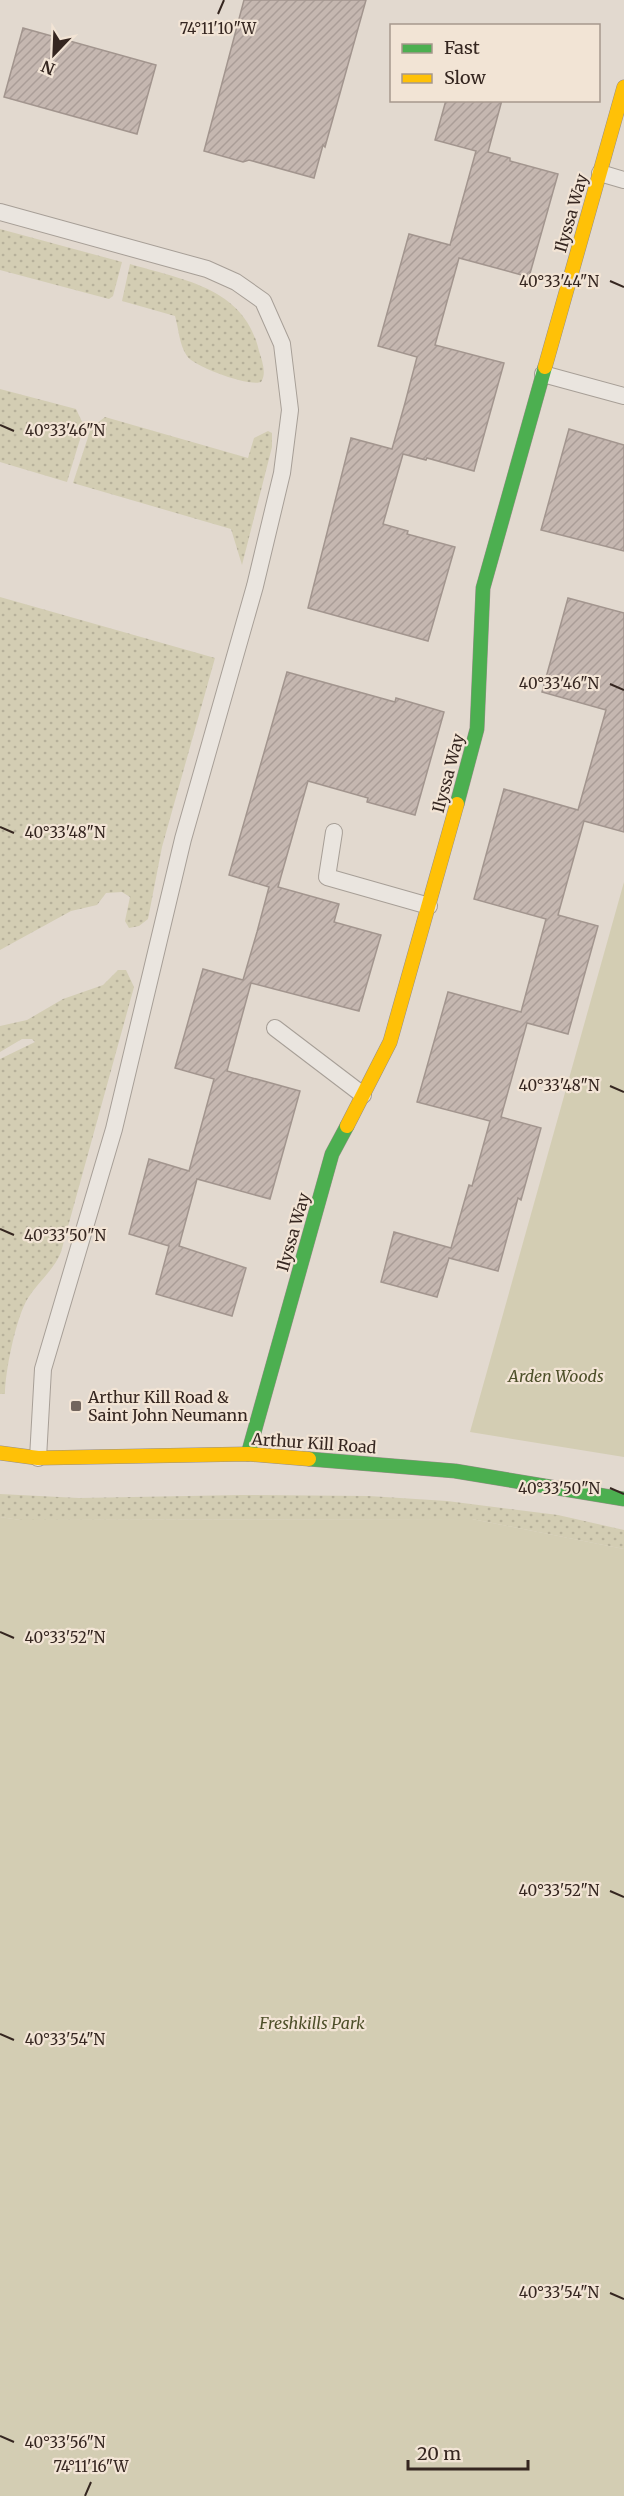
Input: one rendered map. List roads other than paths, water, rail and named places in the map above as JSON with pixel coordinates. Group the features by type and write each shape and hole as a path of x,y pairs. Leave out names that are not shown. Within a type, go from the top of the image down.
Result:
{"street":[{"name":"Ilyssa Way","path":"248,1454 332,1155 390,1042 429,906 477,729 483,588 624,87"},
{"name":"Arthur Kill Road","path":"0,1453 38,1458 248,1454 455,1471 624,1499"}],"lane":[{"path":"600,173 624,180"},
{"path":"0,212 207,269 236,282 263,301 274,323 282,344 290,410 282,474 255,586 183,839 114,1129 43,1369 38,1458"},
{"path":"543,374 624,396"},
{"path":"334,832 327,877 429,906"},
{"path":"275,1028 363,1095"}],"place":[{"name":"Arthur Kill Road & Saint John Neumann","path":"76,1406"}],"park label":[{"name":"Arden Woods","path":"556,1376"},
{"name":"Freshkills Park","path":"312,2023"}]}
